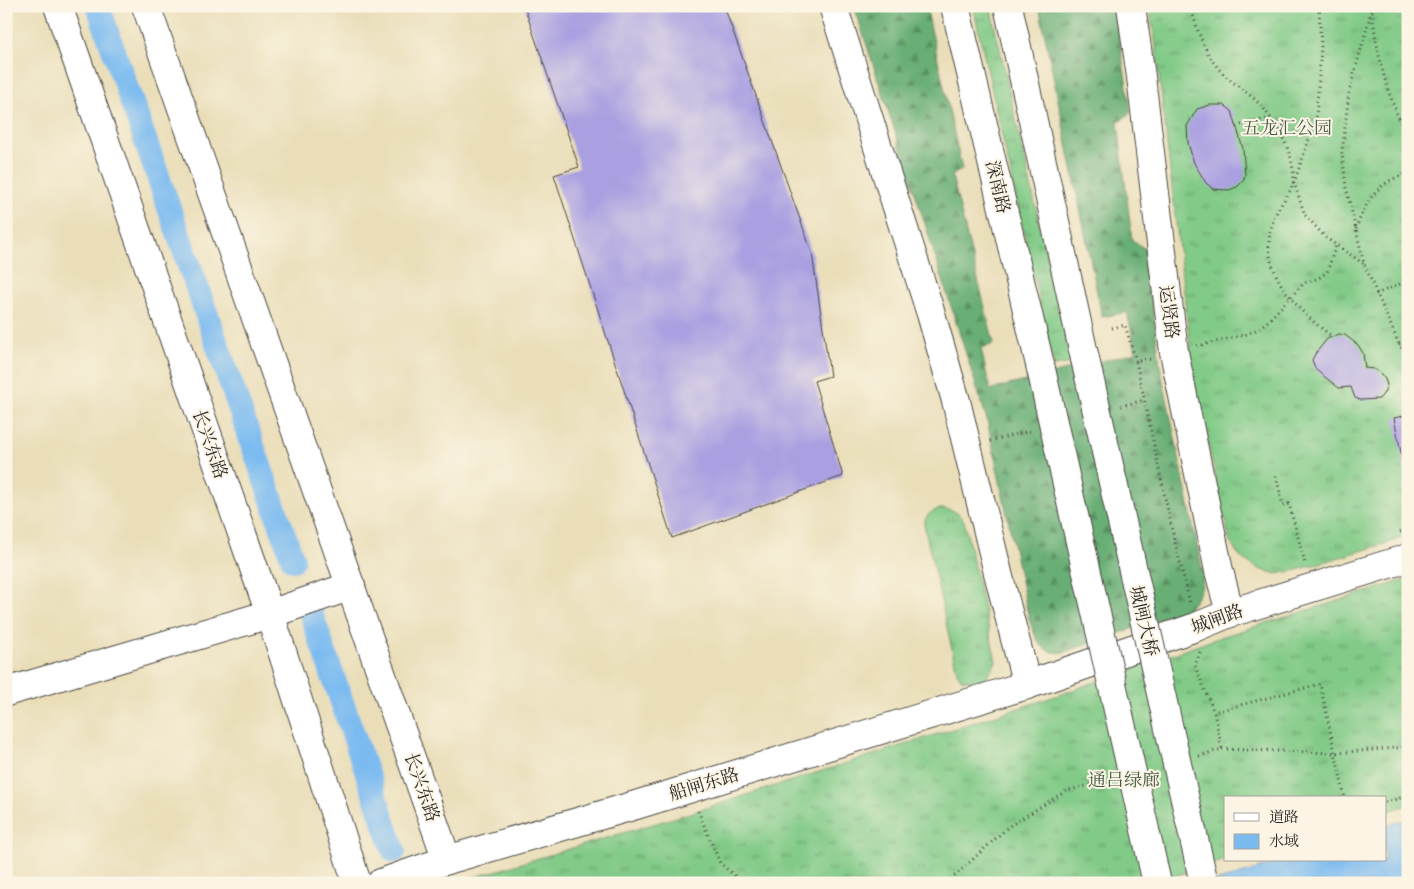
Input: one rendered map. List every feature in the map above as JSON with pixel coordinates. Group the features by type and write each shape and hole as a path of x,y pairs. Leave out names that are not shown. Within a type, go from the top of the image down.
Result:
{"street":[{"name":"长兴东路","path":"58,6 270,614 357,883"},
{"name":"长兴东路","path":"146,6 447,860"},
{"path":"832,6 956,400 1027,685"},
{"name":"深南路","path":"955,6 1041,369 1157,883"},
{"name":"城闸大桥","path":"1008,6 1085,359 1204,883"},
{"name":"运贤路","path":"1131,6 1142,76 1174,352 1219,571 1230,613"},
{"name":"城闸路","path":"1027,685 1196,627 1230,613 1408,558"},
{"path":"6,692 270,614 352,586"},
{"name":"船闸东路","path":"382,883 447,860 636,805 1027,685"}],"path":[{"path":"1191,6 1196,27 1205,47 1218,68 1231,82 1252,96 1279,128 1290,156 1294,183 1306,215 1326,238 1364,264"},
{"path":"1319,6 1321,48 1316,118 1294,183 1275,215 1269,237 1269,258 1279,282 1290,299 1333,337"},
{"path":"1372,7 1384,80 1395,110 1408,137"},
{"path":"1372,7 1349,92 1342,153 1346,187 1364,264 1399,344 1408,358"},
{"path":"1236,126 1270,118"},
{"path":"1356,229 1362,212 1371,197 1382,185 1397,176 1408,174"},
{"path":"1290,299 1304,283 1319,278 1327,272 1336,245"},
{"path":"1376,294 1400,284 1408,275"},
{"path":"1112,328 1126,325 1136,362"},
{"path":"1399,344 1408,340"},
{"path":"1276,476 1283,505 1290,504 1304,563 1314,560"},
{"path":"1398,533 1408,530"},
{"path":"1222,749 1335,753 1408,747"},
{"path":"1386,802 1408,796"},
{"path":"697,811 720,863 743,883"}],"green space":[{"path":"854,6 926,6 962,169 952,176 994,344 981,348 990,390 1136,352 1127,312 1102,317 1039,6 1114,6 1131,112 1118,123 1132,240 1145,249 1160,366 1203,573 1199,593 1187,610 1064,652 1049,651 1037,639 1029,619 987,420"},
{"path":"973,6 990,6 1071,363 1054,366"},
{"name":"五龙汇公园","path":"1149,6 1408,6 1408,533 1394,541 1297,570 1277,574 1259,569 1240,557 1230,542 1194,380 1155,39"},
{"path":"940,509 954,511 964,521 996,661 987,676 979,680 961,679 957,672 924,524 929,514"},
{"name":"通吕绿廊","path":"1408,579 1408,805 1386,812 1386,796 1224,796 1224,861 1151,883 455,883 697,811 1053,697 1221,637"}],"water":[{"path":"1408,819 1408,883 1212,883 1280,862 1386,862 1386,826"}],"building":[{"path":"524,6 724,6 812,253 830,376 814,381 843,476 672,538 554,175 579,167"},
{"path":"1210,105 1224,105 1232,111 1243,149 1245,175 1243,181 1237,187 1229,190 1213,189 1206,183 1194,163 1188,143 1187,126 1197,109"},
{"path":"1339,334 1345,335 1358,345 1363,353 1365,368 1374,369 1385,379 1387,385 1379,399 1361,400 1355,398 1351,387 1339,388 1316,370 1312,360 1315,354 1327,339"},
{"path":"1408,415 1408,482 1407,482 1394,418"}],"waterway":[{"path":"98,6 293,560"},
{"path":"305,596 394,851"}]}
